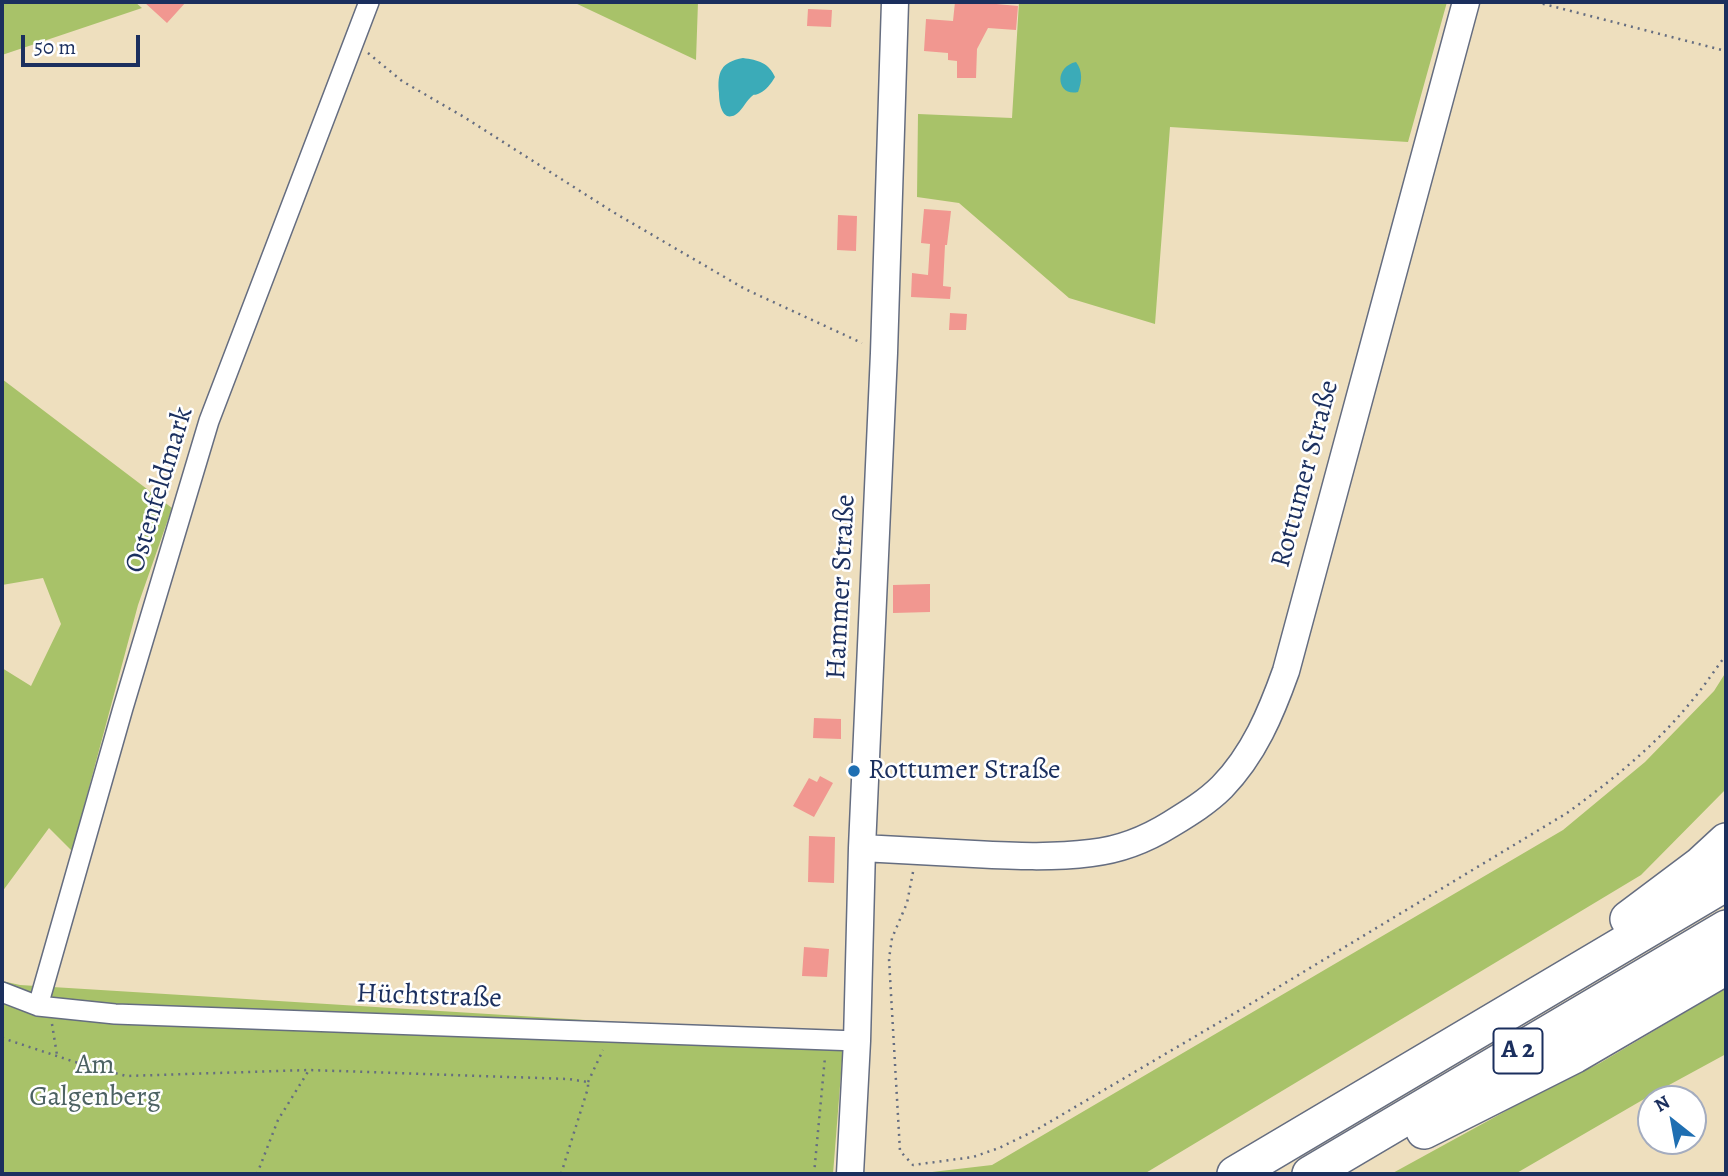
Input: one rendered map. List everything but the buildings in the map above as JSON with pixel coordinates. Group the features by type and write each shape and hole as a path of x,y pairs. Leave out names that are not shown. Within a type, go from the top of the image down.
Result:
{"highway":[{"path":"1492,1022 1689,873 1726,841"},
{"name":"A 2","path":"1235,1174 1726,883"},
{"name":"A 2","path":"1310,1174 1726,928"},
{"path":"1320,1174 1398,1144 1575,1055 1726,967"}],"street":[{"name":"Ostenfeldmark","path":"44,1006 123,708 209,421 369,2"},
{"name":"Hammer Straße","path":"850,1174 884,353 895,2"},
{"name":"Rottumer Straße","path":"862,848 1037,857 1093,853 1125,846 1161,830 1194,810 1222,787 1245,760 1262,733 1286,671 1466,2"},
{"name":"Hüchtstraße","path":"2,992 44,1006 115,1014 857,1041"}],"path":[{"path":"1536,2 1726,51"},
{"path":"355,39 371,57 402,81 464,117 613,212 745,289 884,353"},
{"path":"914,851 907,902 892,938 889,959 900,1151 913,1165 973,1157 1036,1130 1567,813 1645,751 1689,705 1726,655"},
{"path":"44,1006 57,1056"},
{"path":"561,1174 588,1082 612,1032"},
{"path":"2,1038 126,1076 309,1070 568,1079 588,1082"},
{"path":"814,1174 827,1040"},
{"path":"257,1174 278,1120 309,1070"}],"green space":[{"path":"2,2 135,2 142,8 2,55"},
{"path":"573,2 698,2 696,60"},
{"path":"1019,2 1447,2 1408,142 1170,127 1155,324 1069,298 959,203 917,197 918,114 1012,118"},
{"path":"2,379 172,508 138,605 72,851 49,828 2,892 2,668 31,686 61,624 43,578 2,585"},
{"path":"1726,672 1726,789 1641,875 1144,1174 915,1174 992,1165 1563,830 1645,762 1714,691"},
{"name":"Am Galgenberg","path":"2,981 20,985 844,1036 833,1174 2,1174"},
{"path":"1726,988 1726,1054 1669,1085 1637,1085 1637,1103 1515,1174 1391,1174 1515,1106 1600,1063"}],"water":[{"path":"743,58 762,63 770,68 775,77 764,90 752,96 737,114 727,116 720,101 720,74 725,65"},
{"path":"1076,62 1081,73 1080,84 1078,92 1071,92 1062,86 1061,75 1069,65"}],"place":[{"name":"Rottumer Straße","path":"854,771"}]}
